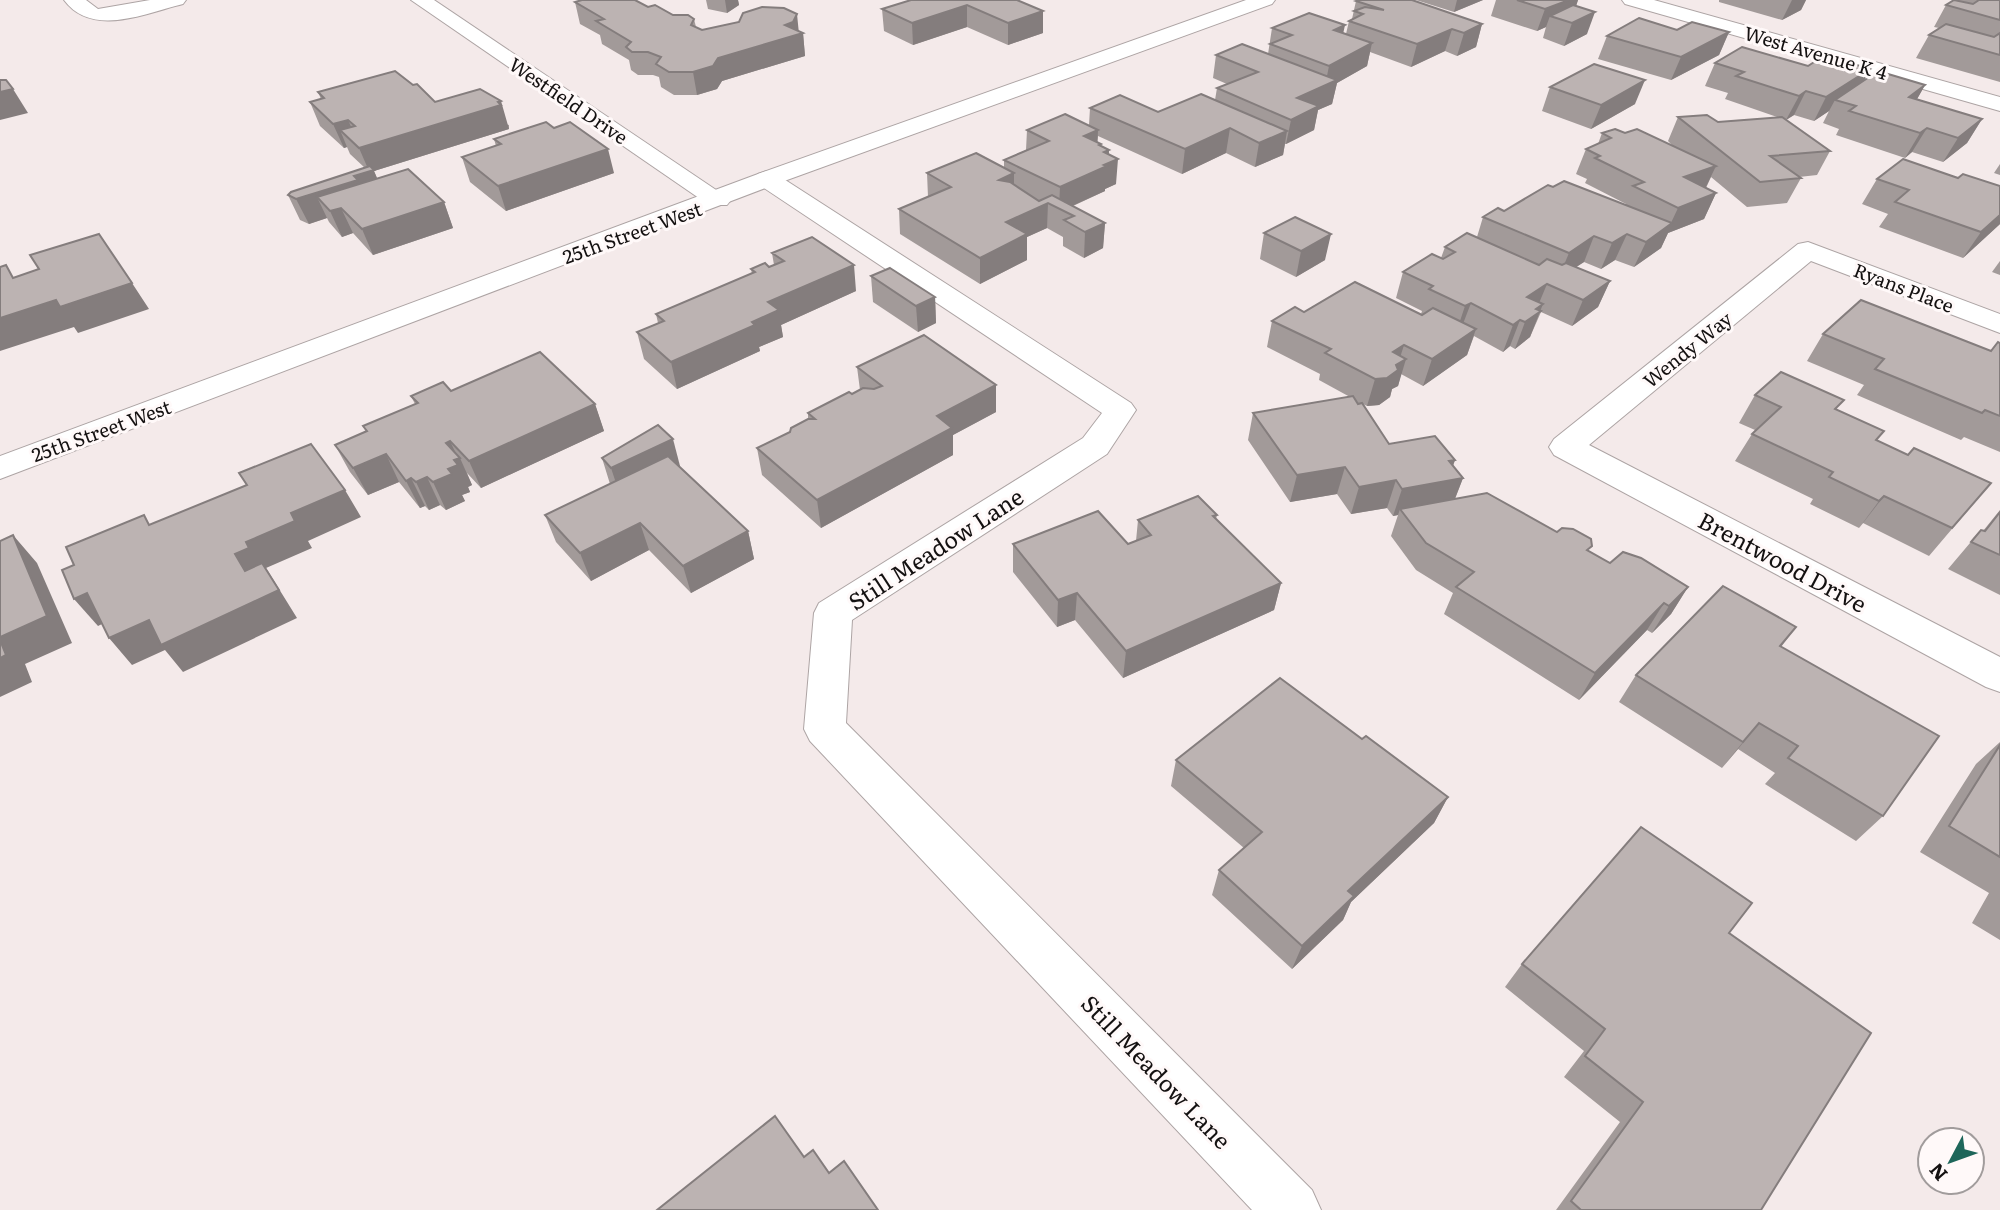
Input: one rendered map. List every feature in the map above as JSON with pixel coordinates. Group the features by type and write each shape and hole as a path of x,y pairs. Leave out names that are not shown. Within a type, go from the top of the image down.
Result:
{"street":[{"path":"74,0 93,15 115,14 176,0"},
{"name":"Westfield Drive","path":"421,0 718,200"},
{"name":"25th Street West","path":"0,468 718,200 767,179 1265,0"},
{"name":"West Avenue K 4","path":"1633,0 2000,104"},
{"name":"Still Meadow Lane","path":"767,179 1120,410 1095,446 833,614 825,729 1293,1210"},
{"name":"Ryans Place","path":"1808,250 2000,324"},
{"name":"Wendy Way","path":"1566,447 1808,250"},
{"name":"Brentwood Drive","path":"1566,447 2000,676"}],"building":[{"path":"635,0 648,7 655,5 673,15 688,15 694,19 691,25 702,30 739,22 743,13 762,7 784,8 797,14 793,22 785,25 803,33 718,58 713,66 693,72 669,72 656,64 661,57 648,52 632,52 626,47 631,42 596,21 604,19 575,2"},
{"path":"911,0 1017,0 1043,11 1008,23 967,5 912,23 882,9"},
{"path":"1412,0 1482,24 1464,33 1452,29 1417,44 1349,21 1363,14 1354,11 1365,7 1384,10 1356,1"},
{"path":"1517,0 1569,0 1545,9"},
{"path":"1954,0 1973,4 1979,0 2000,0 2000,20 1946,5"},
{"path":"1573,5 1595,12 1572,23 1550,16"},
{"path":"1309,13 1345,25 1334,30 1372,43 1329,66 1270,44 1292,35 1272,28"},
{"path":"1639,18 1677,30 1692,22 1729,32 1681,57 1607,36"},
{"path":"1946,24 1994,37 2000,33 2000,55 1929,35"},
{"path":"1242,44 1337,80 1297,98 1319,106 1291,120 1217,88 1258,72 1216,55"},
{"path":"1742,47 1808,66 1825,55 1870,69 1826,97 1806,91 1799,96 1736,76 1744,72 1715,63"},
{"path":"1594,64 1645,80 1601,105 1550,87"},
{"path":"395,71 413,85 417,84 435,102 480,89 501,101 498,102 501,105 359,148 340,130 355,126 348,120 333,124 310,102 324,98 318,92"},
{"path":"1878,71 1925,85 1909,97 1982,119 1958,138 1927,128 1920,133 1849,111 1856,106 1835,100"},
{"path":"0,80 6,80 13,89 0,92"},
{"path":"1201,94 1287,131 1259,143 1230,128 1185,149 1090,108 1120,95 1158,112"},
{"path":"1065,114 1098,130 1084,136 1101,144 1099,145 1109,150 1104,152 1118,159 1060,187 1004,160 1049,141 1027,130"},
{"path":"1707,115 1718,122 1782,117 1830,151 1770,156 1801,178 1760,182 1678,117"},
{"path":"546,122 554,128 570,122 608,149 498,186 462,157 501,144 494,139"},
{"path":"1615,129 1625,133 1637,129 1716,166 1684,177 1716,193 1678,208 1633,186 1644,182 1595,158 1600,156 1586,149 1611,138 1602,133"},
{"path":"976,153 1014,173 999,180 1010,182 1039,201 1052,195 1105,223 1085,232 1064,220 1074,216 1048,203 1006,222 1027,234 980,258 899,209 951,187 927,173"},
{"path":"1903,159 1958,178 1963,174 2000,186 2000,215 1981,232 1895,202 1909,190 1877,179"},
{"path":"370,166 374,170 354,176 358,180 296,199 288,195 291,192"},
{"path":"408,169 444,202 362,229 341,208 330,211 317,197"},
{"path":"1564,181 1672,223 1646,242 1627,234 1612,243 1594,236 1569,253 1483,217 1498,208 1504,211 1548,185 1553,187"},
{"path":"1295,217 1331,234 1301,251 1264,233"},
{"path":"1467,233 1539,265 1547,259 1562,265 1566,263 1610,281 1583,300 1547,284 1527,297 1543,304 1536,309 1541,311 1525,322 1520,320 1513,325 1471,303 1465,306 1429,289 1433,286 1403,272 1432,254 1443,259 1455,252 1445,247"},
{"path":"99,234 132,283 60,307 56,300 0,318 0,267 6,265 13,278 39,269 30,255"},
{"path":"812,237 854,265 768,302 779,310 752,322 755,325 671,362 637,332 664,321 656,314 755,272 751,269 765,263 769,267 784,261 772,253"},
{"path":"890,268 935,297 916,306 871,276"},
{"path":"1355,282 1422,315 1433,308 1476,329 1432,359 1404,345 1393,352 1406,359 1396,365 1398,370 1387,378 1375,379 1325,353 1331,349 1272,321 1295,307 1304,312"},
{"path":"1861,300 1991,351 2000,343 2000,416 1985,410 1982,413 1875,369 1884,359 1823,334"},
{"path":"924,335 996,385 937,416 952,428 817,500 757,448 790,432 791,428 808,419 815,419 808,413 849,392 852,394 863,388 874,389 882,386 857,367"},
{"path":"540,352 595,404 469,461 450,441 446,443 460,458 454,460 458,465 448,469 452,474 433,482 427,477 416,482 411,478 406,481 386,454 353,468 335,445 367,431 363,426 418,403 411,396 443,382 451,391"},
{"path":"1781,372 1844,400 1835,409 1884,431 1876,440 1908,455 1914,448 1991,483 1952,528 1884,496 1879,501 1829,477 1833,472 1752,434 1781,407 1755,395"},
{"path":"1353,396 1358,404 1362,403 1389,444 1435,436 1455,460 1449,461 1463,478 1402,489 1396,480 1359,487 1345,467 1297,475 1253,413"},
{"path":"658,425 673,439 611,468 602,458"},
{"path":"311,444 345,490 291,513 295,521 246,542 249,548 235,554 245,571 262,563 279,590 161,645 149,620 109,638 87,593 74,599 62,570 74,565 66,547 144,515 149,525 247,485 239,473"},
{"path":"668,456 748,531 683,566 640,523 580,553 545,515"},
{"path":"1487,493 1557,532 1562,528 1573,529 1591,539 1592,546 1587,550 1610,563 1623,552 1641,558 1688,587 1669,606 1664,603 1595,673 1456,587 1474,572 1426,543 1400,509"},
{"path":"1198,496 1217,515 1213,516 1281,583 1126,651 1077,593 1058,600 1013,544 1098,511 1128,544 1151,535 1138,520"},
{"path":"2000,512 2000,555 1971,542 1981,530 1985,531"},
{"path":"13,535 47,616 0,637 0,541"},
{"path":"1723,586 1796,627 1780,646 1939,736 1883,816 1788,758 1798,746 1759,723 1743,742 1636,675"},
{"path":"0,640 6,655 0,658"},
{"path":"1280,678 1362,739 1366,736 1448,797 1348,891 1354,896 1302,946 1219,870 1262,832 1176,760"},
{"path":"2000,745 2000,857 1949,826"},
{"path":"1641,827 1752,903 1729,933 1871,1033 1761,1210 1581,1210 1571,1201 1643,1102 1585,1056 1605,1029 1522,964"},
{"path":"775,1116 804,1157 813,1150 829,1173 844,1161 878,1210 657,1210"}]}
